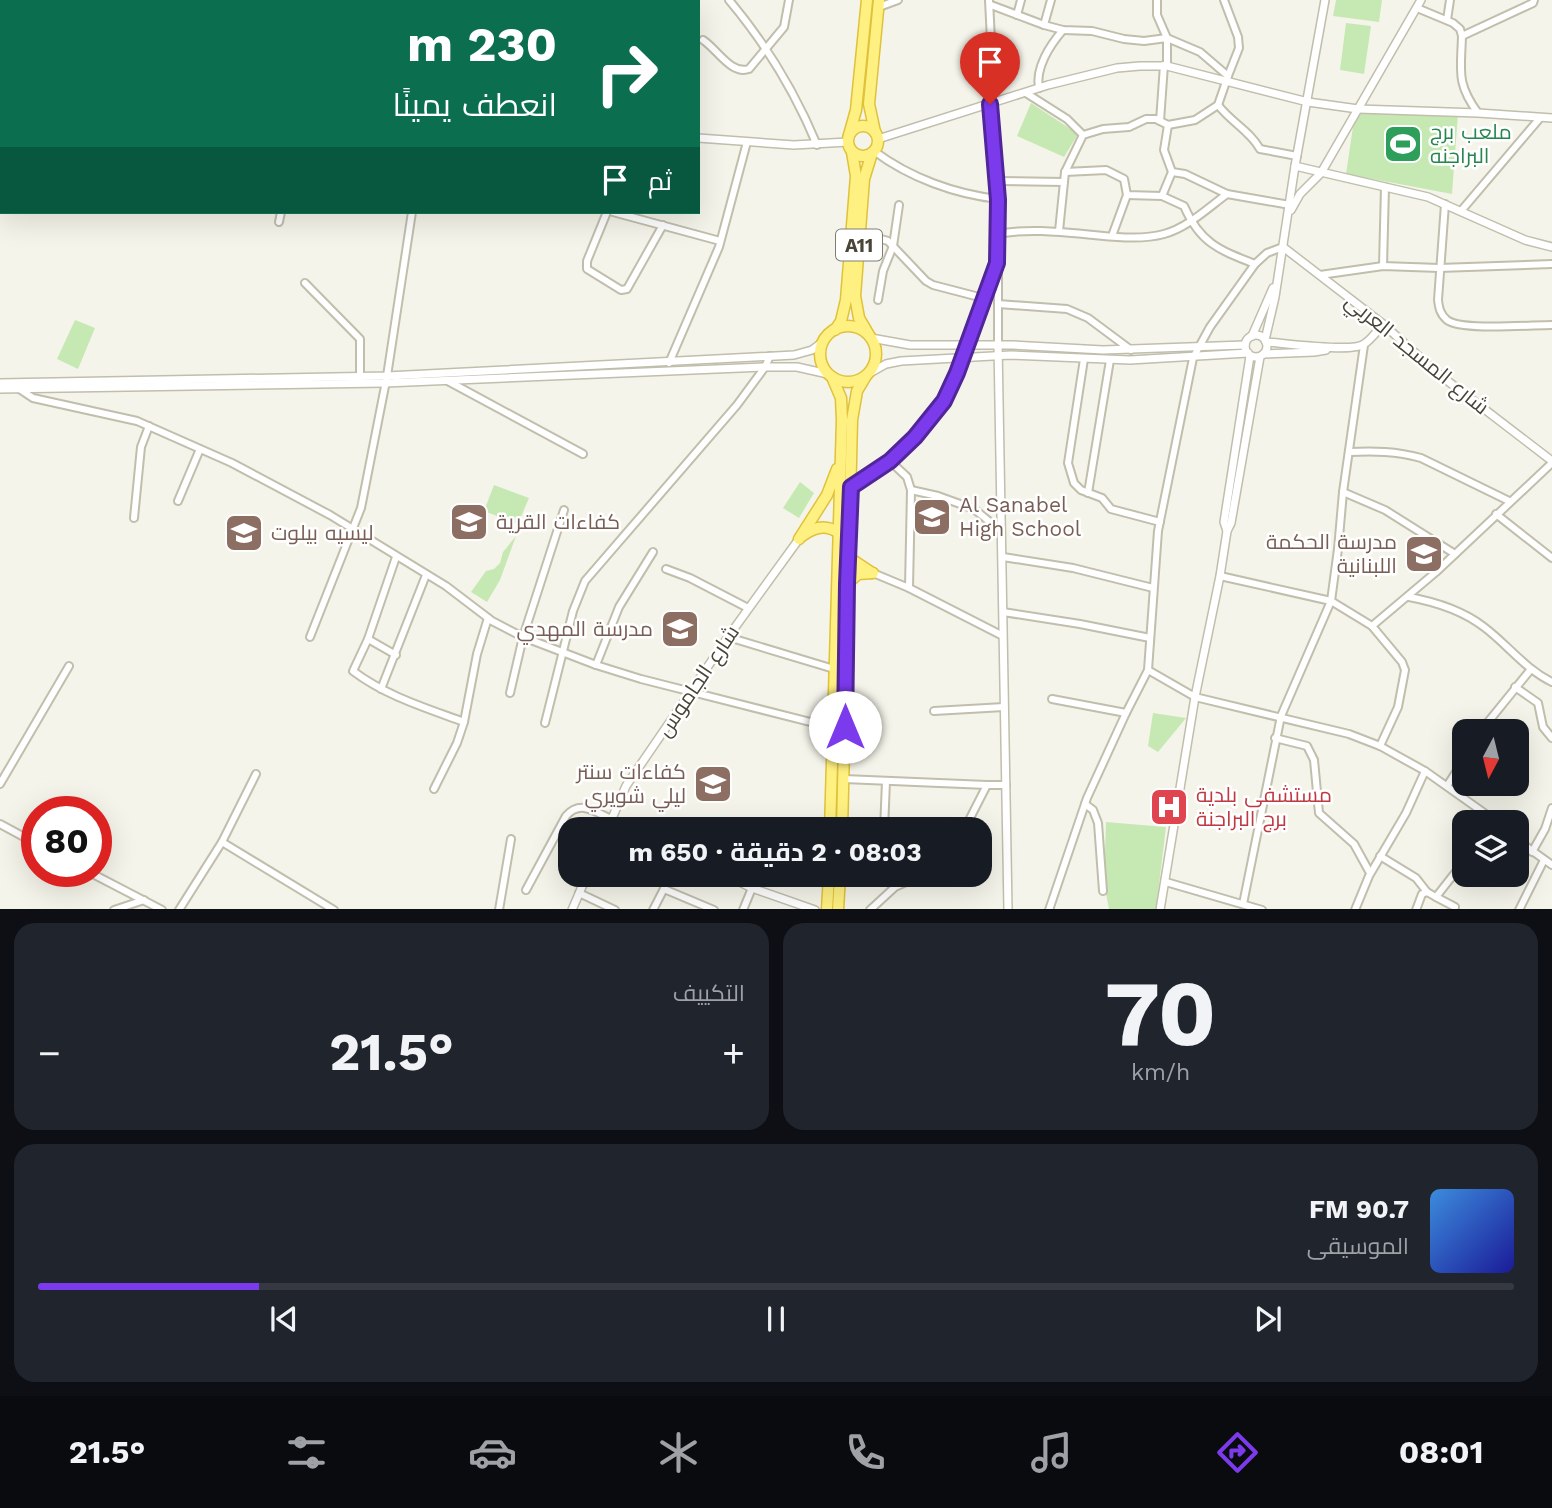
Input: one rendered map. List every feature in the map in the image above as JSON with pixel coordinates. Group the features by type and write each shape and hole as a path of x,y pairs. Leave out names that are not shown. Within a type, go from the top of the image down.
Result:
{"highway":[{"name":"A11","path":"824,341 841,321 846,300 856,176 850,143 867,0"},
{"name":"A11","path":"843,817 854,407 858,391 876,355 870,336 861,323 855,302 864,179 877,136 869,104 879,3"},
{"path":"873,152 863,156 850,143 854,129 862,126 869,127 877,136"},
{"path":"835,330 850,326 870,336"},
{"path":"824,341 820,358 840,393 842,405 831,817"},
{"path":"830,376 849,382 868,374"},
{"path":"799,539 827,495 842,455"},
{"path":"799,539 820,528 839,533"},
{"path":"848,557 873,573"},
{"path":"847,584 858,574 873,573"},
{"path":"827,909 828,887"},
{"path":"838,909 839,887"}],"street":[{"path":"729,0 785,77 817,145"},
{"path":"703,40 735,68 742,71 749,69 784,27 789,0"},
{"path":"879,3 898,0"},
{"path":"1017,15 1021,0"},
{"path":"1044,25 1051,0"},
{"path":"1157,0 1157,15 1167,38 1160,121"},
{"path":"1059,231 1065,172 1083,135 1102,129 1129,127 1146,119 1168,125 1195,120 1219,105 1239,48 1238,37 1224,0"},
{"path":"1160,909 1195,697 1262,355 1267,348 1295,166 1325,0"},
{"path":"1447,20 1450,0"},
{"path":"1462,37 1533,3 1534,0"},
{"path":"1008,909 998,356 998,200 990,104 990,2 1017,15 1063,30 1091,31 1144,41 1167,38 1200,52 1228,79"},
{"path":"1287,218 1300,194 1321,173 1419,4 1460,29 1461,79 1464,92 1478,113"},
{"path":"1039,88 1042,63 1063,30"},
{"path":"877,136 1117,68 1165,66 1228,79 1308,102 1358,109 1552,118"},
{"path":"1026,93 1067,119 1083,135"},
{"path":"1219,105 1225,114 1254,138 1260,149 1297,156"},
{"path":"1461,211 1540,118"},
{"path":"1162,196 1172,172 1164,150 1168,125"},
{"path":"700,138 817,145 850,143"},
{"path":"669,363 720,242 747,142"},
{"path":"873,152 948,189 998,200"},
{"path":"1295,166 1421,195 1525,240 1552,247"},
{"path":"1065,172 1113,172 1124,179 1127,195 1112,236"},
{"path":"1172,172 1185,174 1227,194 1290,205"},
{"path":"996,181 1064,181"},
{"path":"1383,266 1385,187"},
{"path":"998,234 1012,231 1059,231 1112,236 1159,235 1191,221 1227,194"},
{"path":"1127,195 1162,196 1184,206 1206,241 1255,264"},
{"path":"1445,204 1439,268 1440,311 1449,321 1470,326 1552,325"},
{"path":"878,300 883,271 893,246 900,205"},
{"path":"279,222 281,214"},
{"path":"310,637 361,508 386,379 412,214"},
{"path":"609,214 587,261 587,269 621,290 628,286 663,225"},
{"path":"618,214 720,242"},
{"path":"860,233 879,238 893,246 933,285 983,298"},
{"path":"1049,909 1085,804 1148,670 1160,522 1193,358 1255,264 1267,253 1283,247"},
{"name":"شارع المسجد العربي","path":"1283,247 1383,324 1436,372 1552,462"},
{"path":"851,487 890,461 915,437 944,401 952,388 997,263"},
{"path":"1321,275 1383,266 1439,268 1552,264"},
{"path":"870,336 910,345 1131,350 1245,345 1252,336 1278,274"},
{"path":"305,282 360,339 360,377"},
{"path":"998,304 1068,309 1088,318 1131,350"},
{"path":"1243,904 1280,716 1331,601 1364,345 1383,324"},
{"path":"1252,336 1258,335 1266,341 1334,348 1364,345"},
{"path":"0,389 18,386 360,377 386,379 669,363 801,354 824,341"},
{"path":"1227,531 1224,522 1249,355 1245,345"},
{"path":"868,374 886,364 901,361 998,356 1110,360 1193,358 1314,352 1334,348"},
{"path":"545,723 561,652 585,581 712,435 765,367 770,356"},
{"path":"1084,359 1068,463 1074,483 1081,491 1099,496 1111,509 1160,522"},
{"path":"1088,493 1110,360"},
{"path":"0,383 18,386 446,380 765,367 803,368 830,376"},
{"path":"446,380 583,454"},
{"path":"18,386 33,398 137,421 232,463 330,514 446,586 488,618 523,637 596,665 834,728"},
{"path":"134,518 141,447 149,426"},
{"path":"178,501 200,449"},
{"path":"1349,452 1379,451 1421,458 1509,501"},
{"path":"890,461 907,477 911,490 909,588"},
{"path":"1372,626 1409,597 1552,462"},
{"path":"911,490 974,509 1001,531"},
{"path":"1343,492 1385,510 1455,554"},
{"path":"510,693 523,637 564,510"},
{"path":"1496,514 1551,554"},
{"name":"شارع الجاموس","path":"612,817 626,786 748,608 799,539"},
{"path":"596,665 619,607 653,552"},
{"path":"396,556 368,639 353,671 381,689 464,722"},
{"path":"1003,557 1073,568 1153,588"},
{"path":"666,569 690,578 748,608"},
{"path":"873,573 1002,635"},
{"path":"381,689 426,575"},
{"path":"1220,576 1331,601 1372,626 1402,662 1405,670 1398,707 1380,746"},
{"path":"1409,597 1460,612 1484,627 1531,669 1552,682"},
{"path":"1003,612 1150,638"},
{"path":"434,789 457,743 464,722 477,654 488,618"},
{"path":"728,637 834,669"},
{"path":"368,639 396,655"},
{"path":"0,784 69,666"},
{"path":"1490,719 1531,669"},
{"path":"1148,670 1195,697 1349,734 1380,746 1425,771 1479,810"},
{"path":"1515,687 1538,703 1543,727 1552,738"},
{"path":"1052,699 1126,713"},
{"path":"934,711 1004,707"},
{"path":"1275,738 1307,746 1314,760 1319,813 1354,844 1370,873"},
{"path":"1355,909 1370,873 1406,813 1425,771"},
{"path":"180,909 222,842 256,774"},
{"path":"1447,786 1452,778"},
{"path":"844,779 1006,785"},
{"path":"885,817 886,781"},
{"path":"970,817 986,785"},
{"path":"1085,804 1096,816 1103,891"},
{"path":"565,817 578,806 606,817"},
{"path":"1532,852 1545,830 1552,808"},
{"path":"0,824 21,835"},
{"path":"526,890 558,831"},
{"path":"499,909 511,839"},
{"path":"222,842 334,909"},
{"path":"1529,850 1552,865"},
{"path":"1380,856 1416,878 1427,892 1455,907"},
{"path":"1519,909 1544,860"},
{"path":"1436,897 1452,877"},
{"path":"1166,881 1262,909"},
{"path":"112,884 162,909"},
{"path":"572,909 582,887"},
{"path":"870,909 895,887"},
{"path":"743,909 752,888 815,909"},
{"path":"653,909 664,889 714,909"},
{"path":"1416,909 1422,894 1427,892"},
{"path":"579,893 615,909"},
{"path":"114,909 144,900"}],"green space":[{"path":"1336,0 1382,0 1379,22 1333,16"},
{"path":"1346,23 1371,26 1364,74 1340,70"},
{"path":"1031,103 1078,134 1064,157 1017,136"},
{"name":"ملعب برج البراجنه","path":"1355,113 1458,114 1452,194 1346,174"},
{"path":"75,320 95,328 78,369 57,359"},
{"path":"800,482 814,493 799,518 783,508"},
{"path":"494,485 529,498 518,524 484,511"},
{"path":"516,536 500,580 487,602 471,592 486,571 494,569 500,563 503,552"},
{"path":"1153,713 1186,718 1158,752 1148,746"},
{"path":"1106,822 1166,827 1156,909 1109,909 1104,884"}],"place":[{"name":"ملعب برج البراجنه","path":"1403,144"},
{"name":"Al Sanabel High School","path":"932,517"},
{"name":"كفاءات القرية","path":"469,522"},
{"name":"ليسيه بيلوت","path":"244,533"},
{"name":"مدرسة الحكمة اللبنانية","path":"1424,554"},
{"name":"مدرسة المهدي","path":"680,629"},
{"name":"كفاءات سنتر ليلي شويري","path":"713,784"},
{"name":"مستشفی بلدیة برج البراجنة","path":"1169,807"}],"route":[{"path":"845,727 851,487 869,477 902,450 952,388 997,263 998,200 990,104"}]}
